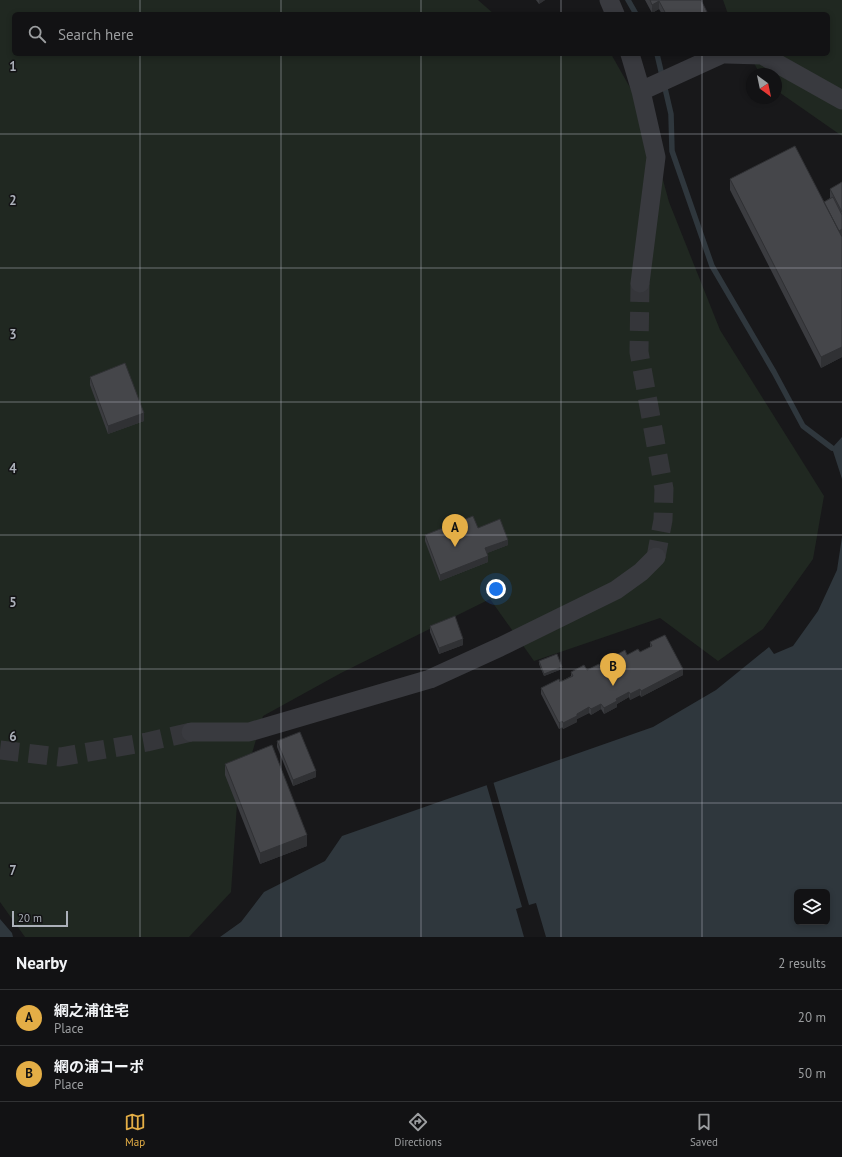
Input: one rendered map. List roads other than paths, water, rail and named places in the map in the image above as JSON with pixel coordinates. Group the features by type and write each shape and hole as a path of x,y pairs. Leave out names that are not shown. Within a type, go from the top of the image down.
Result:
{"street":[{"path":"609,0 614,12"},
{"path":"631,56 641,91 656,157 640,283"},
{"path":"641,91 718,56"},
{"path":"764,56 842,100"},
{"path":"191,732 249,732 430,679 616,590 641,572 656,557"}],"waterway":[{"path":"628,0 635,12"},
{"path":"657,56 671,114 672,151 712,266 774,372 803,426 832,448"}],"tunnel":[{"path":"640,283 639,352 664,489 663,520 656,557"},
{"path":"0,750 60,757 147,742 191,732"}],"place":[{"name":"網之浦住宅","path":"455,547"},
{"name":"網の浦コーポ","path":"613,686"}]}
